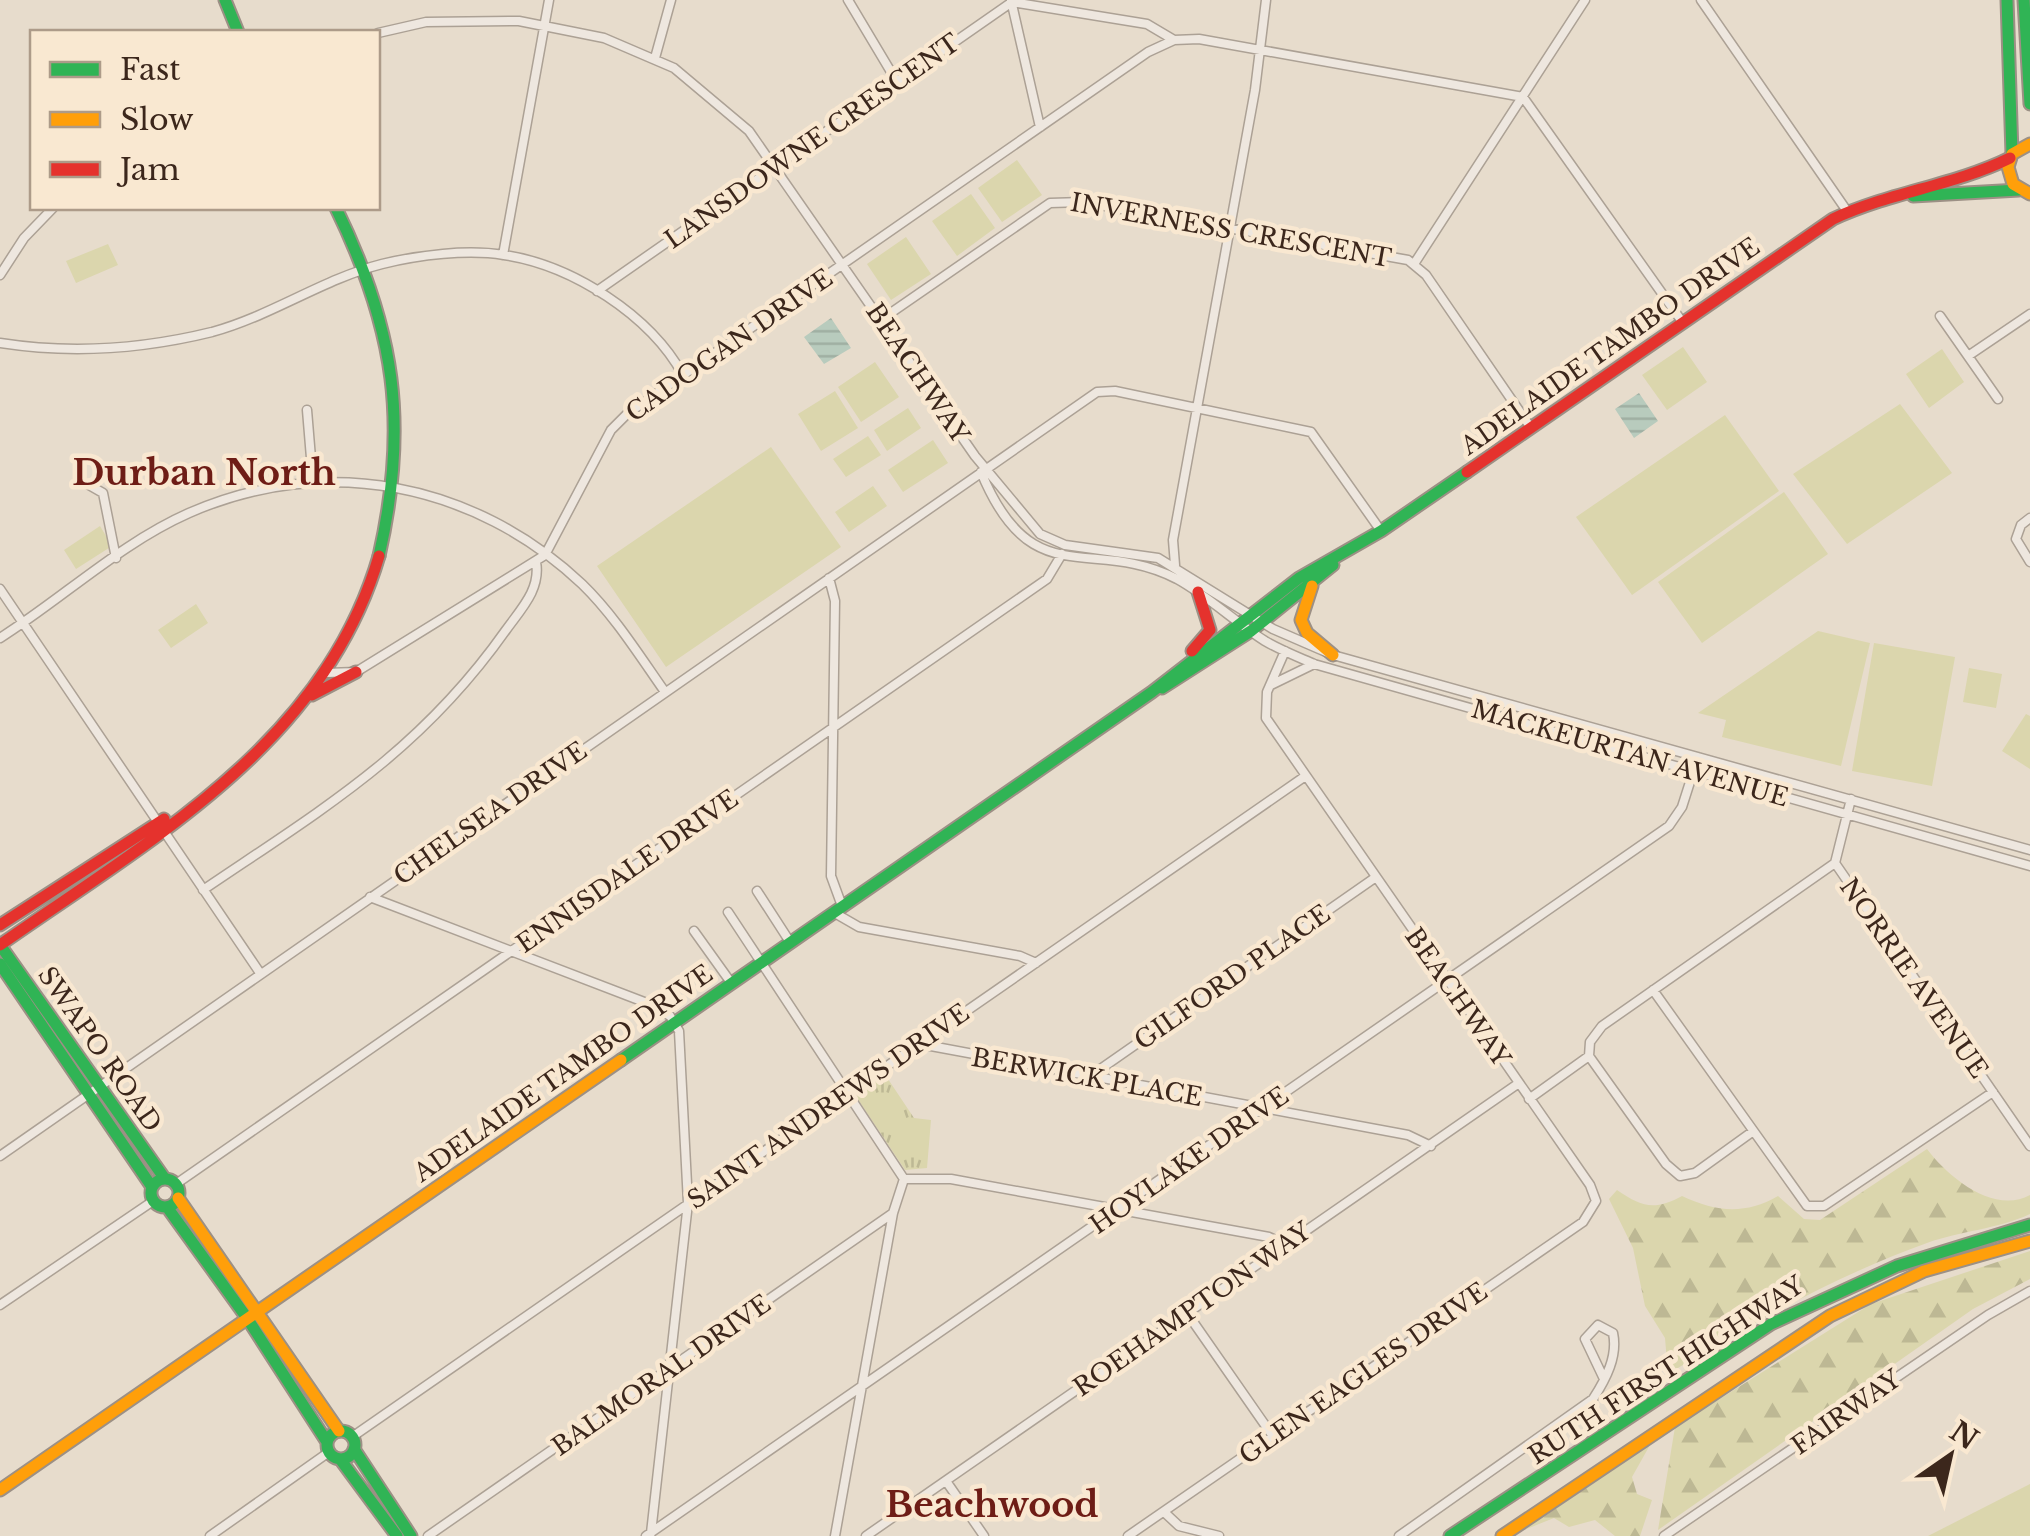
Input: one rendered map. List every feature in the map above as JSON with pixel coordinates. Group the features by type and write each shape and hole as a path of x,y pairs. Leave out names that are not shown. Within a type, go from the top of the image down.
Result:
{"main road":[{"path":"2008,0 2008,172 2026,194"},
{"path":"2024,0 2030,104"},
{"path":"227,3 237,30"},
{"path":"227,3 247,30"},
{"name":"ADELAIDE TAMBO DRIVE","path":"0,1490 1152,692 1299,578 1381,532 1847,211 1966,180 2030,144"},
{"name":"ADELAIDE TAMBO DRIVE","path":"1907,196 2026,194"},
{"path":"0,945 218,785 274,738 326,673 369,587 394,486 394,377 366,270 337,210"},
{"name":"ADELAIDE TAMBO DRIVE","path":"1152,692 1182,678 1252,631 1348,552"},
{"path":"1314,582 1301,620 1307,633 1334,655"},
{"path":"1177,669 1210,630 1206,607 1198,592"},
{"path":"311,696 356,672"},
{"path":"0,925 159,826"},
{"name":"SWAPO ROAD","path":"0,945 94,1089 152,1187"},
{"name":"SWAPO ROAD","path":"0,964 94,1089 170,1181"},
{"path":"397,1536 332,1451 253,1314 170,1181 152,1187 152,1201 167,1207 253,1314 339,1431 353,1443 411,1536"},
{"path":"167,1207 178,1198"},
{"name":"RUTH FIRST HIGHWAY","path":"1450,1536 1771,1324 1825,1295 1918,1256 2030,1225"},
{"name":"RUTH FIRST HIGHWAY","path":"1502,1536 1830,1316 1924,1272 2030,1241"},
{"path":"332,1451 339,1431"},
{"path":"332,1451 353,1443"}],"street":[{"path":"503,255 549,0"},
{"path":"655,58 671,0"},
{"path":"848,0 896,82"},
{"path":"1175,565 1174,540 1230,230 1266,0"},
{"path":"1414,264 1585,0"},
{"path":"1701,0 1847,211"},
{"path":"1040,127 1011,1 1148,24 1174,40 1200,38 1523,97 1683,322"},
{"name":"LANSDOWNE CRESCENT","path":"597,291 1011,1"},
{"name":"BEACHWAY","path":"380,33 473,19 546,25 604,38 655,58 717,100 775,166 975,456 1024,536 1062,558 1141,565 1244,618"},
{"name":"CADOGAN DRIVE","path":"326,673 356,672 546,555 611,430 683,375 1148,52 1174,40"},
{"name":"INVERNESS CRESCENT","path":"882,319 1059,200 1414,264 1530,428"},
{"path":"0,275 24,238 51,210"},
{"path":"0,343 68,350 166,342 216,331 366,270 440,256 503,255 544,267 597,291 655,338 683,375"},
{"path":"1968,356 2030,314"},
{"path":"1940,316 1998,398"},
{"name":"CHELSEA DRIVE","path":"0,1156 1097,392 1115,391 1310,432 1381,532"},
{"path":"307,410 313,482"},
{"name":"BEACHWAY","path":"985,471 1031,526 1065,545 1158,558 1175,565 1244,618"},
{"path":"0,638 188,513 247,493 313,482 394,486 480,511 546,555 592,596 665,692"},
{"path":"90,486 103,493 116,558"},
{"path":"2030,518 2021,526 2016,539 2030,562"},
{"path":"1158,558 1174,540"},
{"path":"1062,558 1065,545"},
{"name":"ENNISDALE DRIVE","path":"170,1181 834,728 1046,579 1062,558"},
{"path":"203,890 331,804 416,738 471,679 519,612 536,584 536,562"},
{"path":"828,578 835,601 831,876 837,909 859,926 1020,956 1036,963"},
{"path":"0,588 21,625 260,972"},
{"name":"MACKEURTAN AVENUE","path":"1244,618 1262,622 1334,655 2030,850"},
{"name":"MACKEURTAN AVENUE","path":"1244,618 1252,631 1314,664 2030,866"},
{"name":"BEACHWAY","path":"1286,651 1271,686 1266,718 1590,1185 1594,1206"},
{"path":"1271,686 1314,664"},
{"path":"1380,684 1385,670"},
{"name":"HOYLAKE DRIVE","path":"648,1534 1669,826 1682,807 1698,757"},
{"name":"SAINT ANDREWS DRIVE","path":"353,1443 688,1203 1304,776"},
{"name":"NORRIE AVENUE","path":"1851,799 1835,863 2030,1146"},
{"path":"1529,1098 1589,1056 1595,1033 1835,863"},
{"name":"GILFORD PLACE","path":"1089,1077 1376,877"},
{"path":"758,891 790,942"},
{"path":"370,897 652,1005 675,1022 682,1041 688,1203 648,1534"},
{"path":"728,912 904,1178"},
{"path":"694,930 732,984"},
{"path":"1652,990 1799,1198 1816,1209 1992,1092"},
{"name":"BERWICK PLACE","path":"920,1044 1408,1135 1431,1146"},
{"path":"1589,1056 1666,1164 1680,1176 1695,1173 1752,1132"},
{"name":"ROEHAMPTON WAY","path":"866,1536 1519,1083"},
{"path":"904,1178 951,1179 1269,1236 1284,1244"},
{"path":"836,1536 893,1213 904,1178"},
{"path":"0,1305 152,1201"},
{"name":"GLEN EAGLES DRIVE","path":"1128,1536 1583,1222 1594,1206"},
{"name":"BALMORAL DRIVE","path":"428,1536 893,1213"},
{"name":"FAIRWAY","path":"1664,1536 1988,1314 2030,1290"},
{"path":"1188,1313 1272,1435"},
{"path":"1399,1536 1576,1414 1604,1380 1615,1338 1609,1328 1598,1325 1585,1339 1604,1380"},
{"path":"210,1536 332,1451"},
{"path":"946,1481 984,1536"},
{"path":"1164,1512 1179,1526 1219,1536"}],"green space":[{"path":"1017,160 1042,195 1002,222 978,188"},
{"path":"971,194 995,228 957,256 932,221"},
{"path":"906,237 931,274 891,300 867,264"},
{"path":"108,244 118,265 76,283 66,261"},
{"path":"1683,347 1707,382 1667,410 1642,375"},
{"path":"1942,349 1964,382 1929,408 1906,374"},
{"path":"875,362 899,397 861,422 838,387"},
{"path":"835,391 858,428 821,451 798,414"},
{"path":"1900,404 1952,473 1847,544 1793,474"},
{"path":"908,408 921,428 887,451 874,430"},
{"path":"1725,415 1779,491 1632,595 1576,517"},
{"path":"868,436 881,455 846,477 833,459"},
{"path":"933,440 948,463 903,492 888,470"},
{"path":"771,447 841,547 666,667 597,566"},
{"path":"873,486 887,506 849,532 835,512"},
{"path":"1784,492 1828,554 1702,643 1658,582"},
{"path":"100,526 112,546 76,569 64,550"},
{"path":"196,604 208,623 171,648 158,630"},
{"path":"1818,631 1870,643 1841,766 1722,737 1726,720 1698,713"},
{"path":"1874,643 1955,657 1932,786 1852,771"},
{"path":"1969,668 2002,674 1996,708 1963,702"},
{"path":"2026,714 2030,716 2030,769 2002,751"},
{"path":"884,1073 914,1118 931,1120 927,1168 905,1170 855,1095"},
{"path":"1927,1149 1959,1181 1987,1197 2016,1200 2030,1195 2030,1214 1927,1243 1859,1270 1762,1319 1668,1374 1665,1338 1645,1306 1633,1248 1609,1199 1617,1190 1648,1205 1664,1204 1682,1196 1730,1209 1754,1206 1778,1196 1804,1219 1820,1220"},
{"path":"2030,1251 2030,1279 1973,1309 1658,1530 1675,1427 1871,1304"},
{"path":"1650,1445 1632,1477 1637,1494 1652,1500 1640,1536 1615,1536 1595,1520 1569,1527 1554,1518 1524,1530"},
{"path":"2030,1484 2030,1536 1928,1536"}],"shaded area":[{"path":"831,318 851,348 824,364 804,337"},
{"path":"1639,393 1658,421 1634,438 1615,409"}],"traffic: fast":[{"path":"225,0 237,30"},
{"path":"2007,0 2012,154"},
{"path":"2024,0 2030,104"},
{"path":"1913,196 2019,190"},
{"path":"337,210 372,295 391,378 393,463 379,556"},
{"path":"621,1060 1152,692 1299,578 1381,531 1467,472"},
{"path":"1162,688 1251,631 1333,565"},
{"path":"0,945 165,1179"},
{"path":"0,964 152,1187"},
{"path":"165,1179 175,1183 179,1193 175,1203 165,1207 155,1203 151,1193 155,1183 165,1179"},
{"path":"167,1207 247,1318 327,1442"},
{"path":"1450,1536 1771,1324 1897,1266 2030,1225"},
{"path":"341,1431 351,1435 355,1445 351,1455 341,1459 331,1455 327,1445 331,1435 341,1431"},
{"path":"354,1449 411,1536"},
{"path":"340,1459 397,1536"}],"traffic: slow":[{"path":"2030,144 2012,154 2008,167 2013,184 2030,194"},
{"path":"1312,586 1301,620 1307,633 1333,655"},
{"path":"0,1490 621,1060"},
{"path":"178,1198 339,1431"},
{"path":"1502,1536 1830,1316 1924,1271 2030,1241"}],"traffic: jam":[{"path":"1467,472 1833,219 2010,158"},
{"path":"0,945 172,825 275,734 318,681 353,622 379,556"},
{"path":"1192,651 1210,630 1198,592"},
{"path":"312,695 356,672"},
{"path":"0,925 164,819"}],"district":[{"name":"Durban North","path":"204,473"},
{"name":"Beachwood","path":"992,1505"}]}
